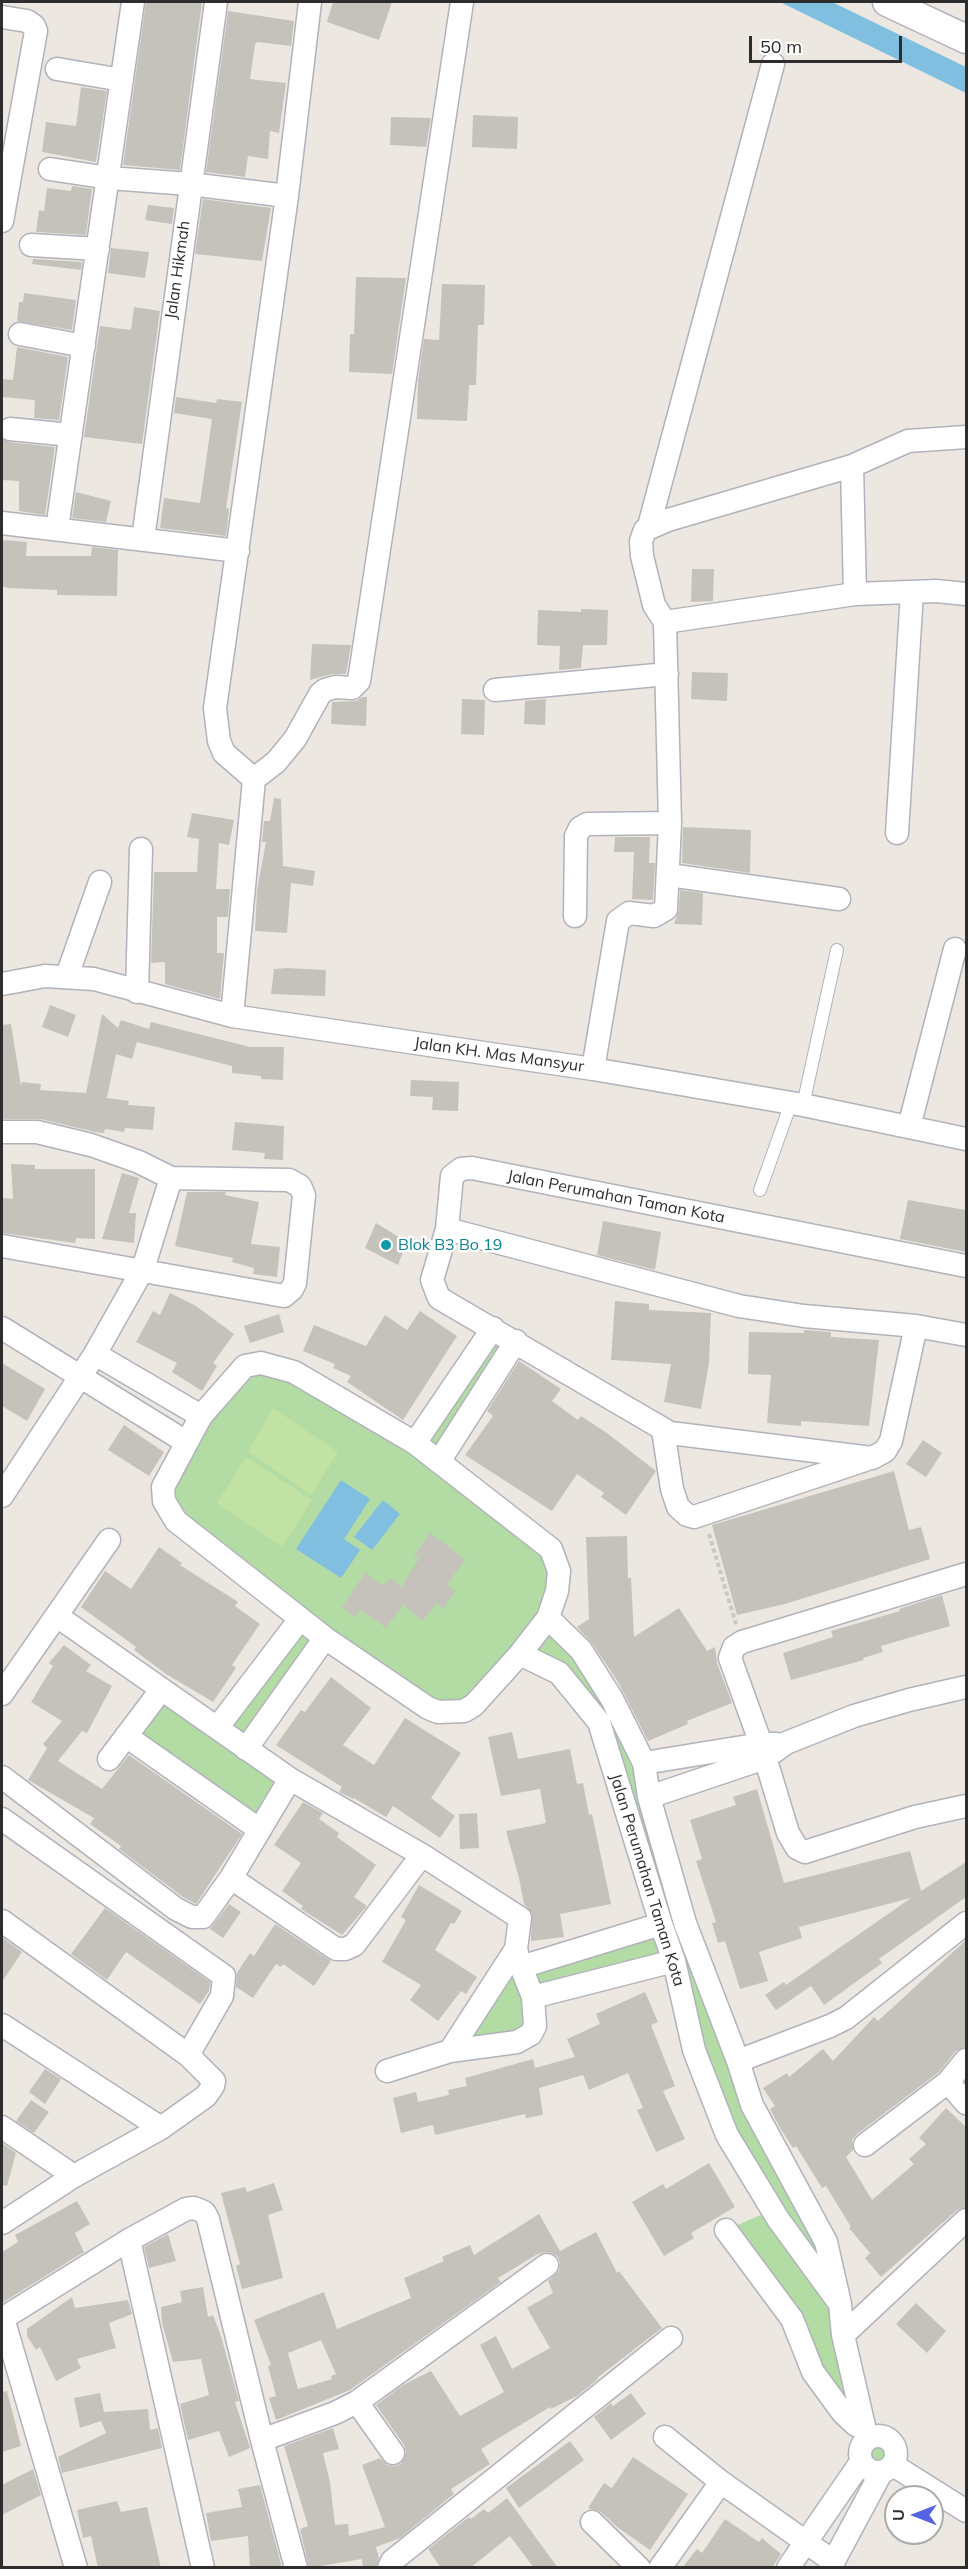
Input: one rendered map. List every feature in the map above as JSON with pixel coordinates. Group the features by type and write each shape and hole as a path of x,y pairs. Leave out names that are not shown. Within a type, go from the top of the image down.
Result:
{"street":[{"path":"57,529 133,2"},
{"name":"Jalan Hikmah","path":"143,539 216,2"},
{"path":"254,779 224,753 219,741 215,708 287,196 310,2"},
{"path":"232,1016 254,779 276,762 296,739 317,699 325,690 352,688 360,681 462,2"},
{"path":"887,2 966,39"},
{"path":"2,17 27,21 34,26 36,31 2,221"},
{"path":"594,1069 618,921 629,913 654,916 666,909 670,824 665,622 654,605 640,549 642,534 649,526 773,64"},
{"path":"57,69 122,80"},
{"path":"50,170 287,196"},
{"path":"31,245 98,249"},
{"path":"20,334 84,346"},
{"path":"10,429 71,435"},
{"path":"649,526 852,466 908,441 966,437"},
{"path":"852,466 855,594"},
{"path":"2,523 238,551"},
{"path":"665,622 855,594 941,591 966,594"},
{"path":"897,833 912,592"},
{"path":"495,690 667,674"},
{"path":"575,916 576,836 580,828 587,824 670,824"},
{"path":"137,992 141,849"},
{"path":"669,875 839,899"},
{"path":"67,976 100,882"},
{"path":"909,1127 956,949"},
{"name":"Jalan KH. Mas Mansyur","path":"17,980 67,976 94,979 232,1016 594,1069 797,1104 966,1139"},
{"path":"2,1132 38,1132 91,1145 139,1162 171,1178 289,1180 297,1183 304,1195 295,1283 288,1293 279,1296 143,1269 2,1246"},
{"name":"Jalan Perumahan Taman Kota","path":"872,1458 682,1435 663,1430 516,1341 439,1298 434,1290 434,1269 447,1229 452,1176 461,1169 472,1168 966,1266"},
{"path":"4,1487 95,1354 143,1269 171,1178"},
{"path":"447,1229 739,1306 804,1317 916,1326 966,1335"},
{"path":"663,1430 672,1489 678,1507 687,1515 703,1515 872,1458 885,1451 891,1441 916,1326"},
{"path":"2,1328 186,1442"},
{"path":"415,1443 493,1328"},
{"path":"440,1460 516,1341"},
{"path":"95,1354 201,1416"},
{"path":"261,1363 294,1372 440,1460 552,1549 559,1571 559,1581 548,1618 520,1654 474,1705 464,1711 438,1712 428,1708 325,1638 176,1521 164,1501 163,1487 201,1416 245,1366 261,1363"},
{"path":"2,1694 109,1540"},
{"path":"966,1574 742,1642 734,1647 730,1658 763,1751 790,1840 797,1848 806,1852 915,1817 966,1806"},
{"path":"57,1616 290,1779 422,1855 520,1918 518,1958 533,1997 535,2026 531,2034 517,2042 450,2051 387,2071"},
{"name":"Jalan Perumahan Taman Kota","path":"548,1618 581,1650 612,1699 644,1763 649,1797 685,1923 738,2061 752,2105 826,2242 840,2304"},
{"path":"217,1728 300,1619"},
{"path":"246,1749 325,1638"},
{"name":"Jalan Perumahan Taman Kota","path":"520,1654 559,1673 599,1722 660,1924 674,1961 694,2050 727,2134 778,2219 840,2304"},
{"path":"649,1797 854,1716 966,1687"},
{"path":"109,1759 161,1690"},
{"path":"126,1736 260,1830"},
{"path":"644,1763 763,1751"},
{"path":"2,1777 176,1909 192,1917 203,1917 231,1878 290,1779"},
{"path":"3,1823 224,1976 222,1996 188,2055"},
{"path":"231,1878 336,1949 345,1950 354,1945 422,1855"},
{"path":"2,1921 188,2055 213,2078 213,2086 206,2096 161,2128 74,2176 2,2223"},
{"path":"738,2061 846,2018 966,1923"},
{"path":"450,2051 518,1958 660,1924"},
{"path":"533,1997 674,1961"},
{"path":"2,2025 161,2128"},
{"path":"865,2145 948,2082 966,2060"},
{"path":"948,2082 966,2103"},
{"path":"2,2127 74,2176"},
{"path":"76,2568 2,2318 129,2240 186,2209 201,2209 206,2214 296,2568"},
{"path":"843,2335 966,2220"},
{"path":"726,2230 792,2319 813,2372 850,2420 866,2434 889,2439 897,2454 878,2467 807,2542 788,2568"},
{"path":"129,2240 203,2568"},
{"path":"262,2440 335,2413 357,2402 547,2265"},
{"path":"840,2304 843,2335 866,2434 860,2452 878,2467 966,2511"},
{"path":"389,2568 392,2561 671,2338"},
{"path":"357,2402 393,2453"},
{"path":"665,2438 722,2482 841,2566 878,2467"},
{"path":"660,2568 722,2482"},
{"path":"592,2522 639,2568"}],"lane":[{"path":"760,1190 797,1104 837,950"}],"path":[{"path":"703,1515 742,1642"}],"green space":[{"path":"493,1328 516,1341 440,1460 551,1549 548,1618 612,1699 738,2061 826,2242 864,2429 726,2230 770,2211 733,2145 674,1961 533,1997 535,2026 450,2051 516,1949 521,1967 660,1924 599,1722 520,1654 453,1713 325,1639 246,1748 290,1779 260,1830 126,1736 161,1690 217,1728 300,1619 169,1510 186,1442 261,1363 415,1443"},
{"path":"273,1408 338,1452 311,1495 248,1452"},
{"path":"246,1457 312,1500 282,1547 217,1503"},
{"path":"878,2435 889,2439 897,2454 896,2460 875,2472 865,2467 860,2452 861,2447 872,2436"}],"water":[{"path":"780,2 832,2 966,67 966,93"},
{"path":"341,1480 370,1499 344,1539 360,1550 341,1578 296,1549"},
{"path":"383,1500 400,1514 372,1550 354,1537"}],"building":[{"path":"146,2 202,2 180,170 123,165"},
{"path":"333,2 392,2 379,40 327,22"},
{"path":"228,11 294,21 291,46 257,42 255,45 250,79 286,83 279,133 270,131 268,159 248,156 245,177 206,172"},
{"path":"81,87 107,91 96,162 42,152 46,122 76,126"},
{"path":"473,115 518,117 517,149 472,147"},
{"path":"391,117 431,118 426,147 390,145"},
{"path":"72,186 92,189 86,235 36,232 39,210 44,211 47,188 71,191"},
{"path":"203,199 271,208 262,261 195,254"},
{"path":"148,205 174,208 172,224 145,220"},
{"path":"111,248 149,252 145,278 108,273"},
{"path":"33,259 82,262 81,270 32,264"},
{"path":"356,277 406,278 392,374 349,372 350,334 354,334"},
{"path":"442,284 485,285 484,325 478,325 476,385 469,385 467,421 417,419 418,381 424,339 439,340"},
{"path":"24,293 76,300 72,330 17,321 19,302 23,302"},
{"path":"134,307 160,311 142,444 84,437 100,326 131,330"},
{"path":"17,347 68,357 59,420 34,418 35,400 2,397 2,379 13,380"},
{"path":"176,397 216,403 217,399 242,402 226,508 229,509 226,536 160,528 164,498 200,503 212,419 174,413"},
{"path":"2,439 9,442 55,447 45,515 19,511 19,481 2,480"},
{"path":"76,492 111,501 106,522 72,518"},
{"path":"2,540 27,542 26,556 91,556 92,547 118,550 117,596 57,595 57,590 2,586"},
{"path":"692,569 714,569 713,601 691,602"},
{"path":"581,609 608,610 607,645 583,645 581,668 559,670 560,646 537,645 538,610 581,612"},
{"path":"312,644 351,645 346,674 332,674 310,680"},
{"path":"692,672 728,673 727,701 691,699"},
{"path":"367,697 366,726 331,724 332,702 356,701"},
{"path":"462,699 485,700 484,735 461,734"},
{"path":"546,699 545,725 524,724 525,701"},
{"path":"274,798 281,799 283,866 315,871 313,886 291,883 287,933 255,931 257,890 266,842 262,842 264,821 270,821"},
{"path":"192,813 234,820 229,845 219,843 216,889 230,889 228,917 217,917 217,953 224,953 220,999 165,984 165,962 151,963 154,872 197,872 199,839 187,837"},
{"path":"683,827 751,830 750,873 682,863"},
{"path":"615,837 650,837 649,863 655,863 653,900 632,899 634,852 614,852"},
{"path":"680,890 703,893 702,925 674,924 679,910"},
{"path":"274,969 326,970 325,996 271,994"},
{"path":"50,1005 76,1015 68,1037 42,1027"},
{"path":"102,1014 118,1028 121,1020 149,1029 151,1022 250,1047 284,1047 283,1080 261,1079 261,1076 232,1073 232,1066 137,1042 132,1059 116,1054 107,1098 129,1101 128,1105 155,1107 153,1130 125,1128 124,1132 105,1129 104,1133 40,1119 2,1119 2,1025 11,1024 21,1086 22,1082 41,1084 40,1090 86,1093"},
{"path":"411,1080 459,1082 458,1111 432,1110 433,1097 410,1096"},
{"path":"235,1122 284,1126 283,1160 264,1159 265,1153 232,1150"},
{"path":"11,1164 35,1165 35,1169 95,1169 95,1239 76,1238 75,1243 2,1233 2,1198 13,1199"},
{"path":"122,1173 139,1178 129,1213 136,1213 134,1243 102,1239"},
{"path":"187,1192 226,1192 225,1195 259,1202 251,1244 280,1247 277,1277 253,1274 254,1268 232,1262 233,1258 175,1246"},
{"path":"908,1200 966,1210 966,1252 900,1239"},
{"path":"603,1221 661,1232 655,1270 597,1255"},
{"name":"Blok B3 Bo 19","path":"376,1223 407,1242 398,1265 365,1248"},
{"path":"170,1293 196,1306 234,1334 213,1363 217,1366 202,1391 172,1372 177,1363 136,1342 153,1311 160,1315"},
{"path":"615,1301 649,1304 649,1310 711,1313 709,1363 701,1409 664,1402 671,1364 611,1360"},
{"path":"420,1311 457,1336 403,1420 347,1382 351,1376 333,1368 335,1364 303,1351 314,1325 366,1346 385,1315 407,1330"},
{"path":"279,1314 284,1332 250,1343 244,1326"},
{"path":"804,1330 831,1332 831,1337 879,1340 869,1426 801,1421 801,1426 767,1423 771,1375 748,1374 749,1332 804,1333"},
{"path":"519,1361 561,1389 552,1401 578,1420 581,1416 607,1433 656,1471 626,1515 601,1497 604,1493 577,1474 552,1511 465,1455 493,1416 487,1411"},
{"path":"2,1363 45,1389 27,1421 2,1406"},
{"path":"124,1425 164,1452 149,1476 108,1450"},
{"path":"923,1440 942,1453 926,1477 906,1464"},
{"path":"894,1471 909,1530 921,1527 930,1559 785,1604 737,1615 712,1525"},
{"path":"430,1533 465,1559 447,1585 455,1591 444,1608 437,1603 422,1621 403,1605 386,1628 360,1609 355,1617 342,1607 365,1573 383,1586 390,1578 401,1587 419,1559 414,1556"},
{"path":"627,1536 628,1578 631,1578 634,1637 679,1608 707,1651 715,1647 717,1663 732,1703 687,1721 688,1724 648,1741 618,1682 592,1643 577,1627 589,1619 586,1537"},
{"path":"159,1547 182,1563 180,1565 238,1602 235,1606 260,1624 232,1665 236,1668 213,1702 166,1674 134,1650 136,1647 81,1607 105,1571 131,1589"},
{"path":"942,1595 950,1626 881,1646 883,1652 863,1658 864,1660 791,1680 783,1653 833,1637 831,1631 900,1611 899,1609"},
{"path":"64,1645 91,1665 86,1671 112,1686 87,1733 82,1731 58,1761 102,1789 129,1755 242,1834 196,1904 183,1897 119,1849 121,1846 90,1824 94,1818 28,1780 47,1748 43,1744 62,1721 31,1702 53,1666 49,1663"},
{"path":"331,1677 371,1708 343,1745 374,1765 405,1718 461,1753 431,1798 455,1816 440,1838 393,1806 386,1817 339,1792 342,1787 276,1745 301,1710 305,1712"},
{"path":"512,1732 518,1759 570,1749 577,1784 583,1783 589,1815 592,1814 611,1904 560,1914 564,1937 531,1941 532,1913 524,1904 506,1831 546,1823 540,1789 501,1796 488,1737"},
{"path":"757,1789 784,1883 910,1851 921,1891 966,1862 966,1897 879,1959 882,1963 824,2005 811,1986 776,2010 765,1995 784,1982 786,1985 911,1898 799,1927 802,1938 759,1952 768,1981 740,1989 725,1941 718,1943 712,1923 716,1922 696,1861 702,1859 690,1820 736,1805 733,1797"},
{"path":"303,1802 323,1813 319,1819 339,1833 337,1837 376,1865 354,1897 367,1906 342,1935 301,1909 303,1906 282,1891 301,1863 274,1845"},
{"path":"477,1813 479,1848 460,1849 459,1814"},
{"path":"419,1885 462,1911 454,1924 451,1923 435,1950 477,1977 466,1994 461,1991 438,2021 410,2000 421,1985 382,1962 406,1920 401,1917"},
{"path":"229,1904 241,1912 223,1938 210,1929"},
{"path":"105,1908 210,1982 209,1991 200,2004 126,1952 107,1980 71,1954"},
{"path":"275,1924 331,1961 314,1986 283,1964 281,1967 276,1964 253,1998 236,1987 237,1973 250,1953 254,1956"},
{"path":"3,1938 22,1952 2,1982 2,1940"},
{"path":"966,1940 966,2047 956,2051 939,2072 857,2134 852,2140 853,2150 846,2157 872,2200 914,2164 909,2159 926,2144 919,2138 946,2108 966,2127 966,2207 957,2210 881,2277 865,2258 870,2253 849,2228 851,2227 826,2186 822,2188 796,2146 793,2148 780,2128 770,2109 775,2106 763,2088 787,2073 789,2077 823,2049 833,2061 874,2017 878,2021"},
{"path":"645,1992 658,2022 651,2025 675,2086 663,2091 685,2139 656,2152 637,2110 643,2108 628,2073 589,2090 583,2075 539,2088 543,2115 526,2118 525,2114 435,2135 433,2125 401,2133 393,2098 416,2092 418,2102 449,2095 448,2090 467,2086 465,2078 533,2059 535,2068 575,2057 567,2039 600,2024 596,2014"},
{"path":"45,2069 61,2079 45,2104 29,2092"},
{"path":"31,2100 49,2112 34,2133 16,2121"},
{"path":"2,2143 16,2153 7,2186 2,2185"},
{"path":"709,2163 735,2207 691,2233 694,2238 664,2256 632,2202 663,2184 666,2189"},
{"path":"274,2183 283,2210 268,2215 283,2278 242,2289 236,2266 240,2264 221,2193 245,2187 247,2192"},
{"path":"77,2201 90,2224 75,2233 84,2252 2,2303 2,2252 18,2242 15,2235"},
{"path":"539,2214 560,2251 596,2232 617,2273 619,2271 662,2328 577,2396 551,2409 550,2407 481,2449 490,2464 451,2489 454,2494 400,2538 376,2547 379,2558 376,2568 363,2568 362,2559 309,2568 300,2529 308,2526 284,2446 333,2428 339,2449 323,2453 330,2482 335,2525 348,2524 349,2536 385,2527 362,2465 380,2458 387,2465 395,2466 401,2464 406,2452 404,2445 376,2405 403,2385 431,2371 460,2416 504,2392 480,2345 496,2336 512,2369 550,2348 527,2308 553,2293 548,2281 559,2271 560,2263 558,2257 552,2253 545,2252 536,2255 498,2278 501,2282 350,2390 276,2420 269,2398 276,2396 268,2366 271,2365 254,2320 324,2292 337,2329 411,2298 404,2278 444,2261 442,2257 470,2245 474,2255","holes":["321,2340 336,2374 331,2376 332,2379 298,2389 288,2353"]},
{"path":"168,2234 176,2261 149,2268 144,2247"},
{"path":"203,2287 208,2317 213,2315 221,2336 239,2401 235,2402 250,2448 229,2457 219,2431 188,2440 180,2404 209,2395 201,2359 173,2362 162,2323 161,2307 182,2302 180,2291"},
{"path":"72,2297 75,2308 128,2300 132,2314 109,2323 116,2348 77,2359 81,2368 56,2381 40,2347 36,2350 27,2336 27,2329"},
{"path":"916,2303 946,2331 927,2353 896,2324"},
{"path":"7,2391 21,2446 2,2452 2,2392"},
{"path":"100,2393 104,2412 148,2409 150,2430 158,2428 162,2448 62,2473 58,2457 106,2433 101,2421 80,2428 74,2398"},
{"path":"631,2393 646,2414 611,2440 594,2417 611,2403 613,2406"},
{"path":"570,2441 584,2460 519,2508 506,2488"},
{"path":"633,2457 688,2494 650,2550 617,2527 601,2512 588,2508 604,2483 612,2488"},
{"path":"33,2469 41,2495 2,2515 2,2485"},
{"path":"260,2485 282,2568 250,2568 248,2536 211,2541 206,2513 242,2507 238,2489"},
{"path":"507,2498 558,2568 534,2568 510,2536 470,2568 441,2568 428,2549 469,2517 471,2519 484,2509 488,2513"},
{"path":"117,2501 121,2512 147,2507 161,2568 98,2568 91,2536 83,2538 77,2510"},
{"path":"725,2519 759,2542 762,2538 781,2554 772,2568 682,2568 697,2549 702,2553"}],"place":[{"name":"Blok B3 Bo 19","path":"386,1245"}]}
